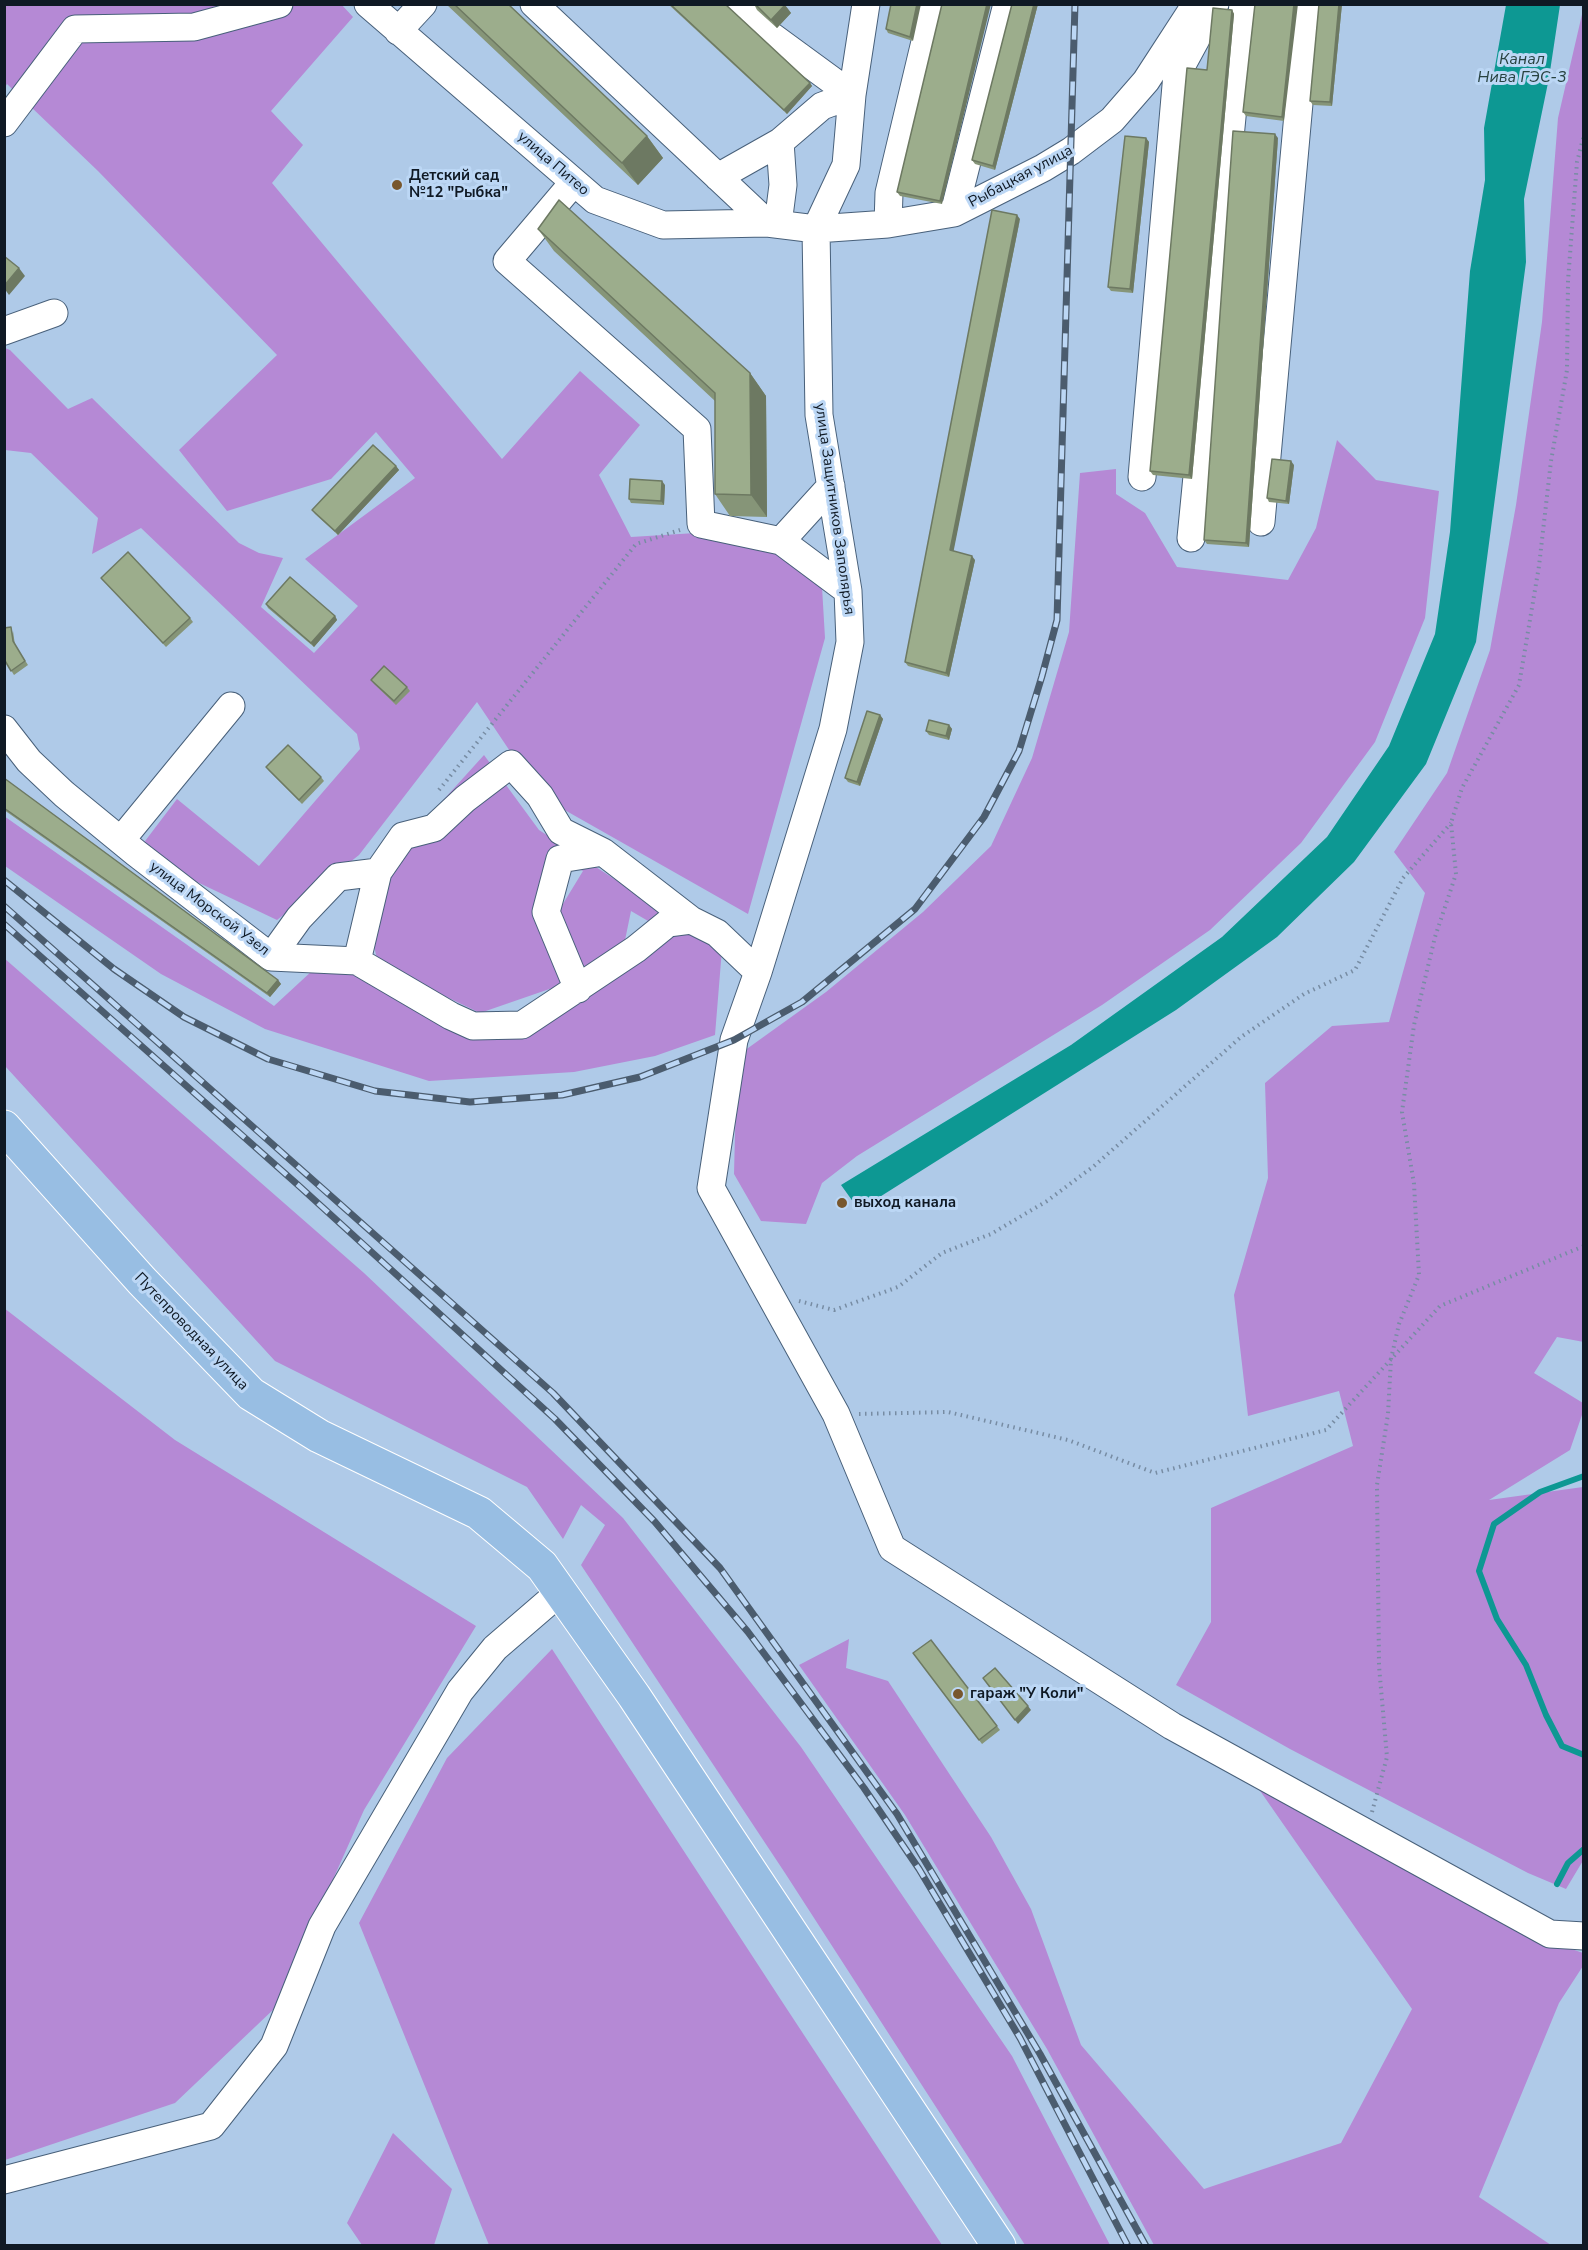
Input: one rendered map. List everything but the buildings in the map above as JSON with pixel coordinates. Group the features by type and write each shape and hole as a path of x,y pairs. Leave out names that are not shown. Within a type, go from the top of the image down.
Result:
{"main road":[{"name":"Путепроводная улица","path":"4,1127 142,1281 251,1395 319,1436 479,1513 542,1566 634,1696 999,2246"}],"street":[{"path":"4,123 75,29 194,27 279,4"},
{"name":"улица Питео","path":"368,4 595,200 663,225 772,224 816,229"},
{"path":"398,31 423,4"},
{"path":"534,4 718,177 772,224 783,185 780,142"},
{"path":"740,4 770,35 852,95"},
{"name":"улица Защитников Заполярья","path":"866,4 852,95 846,165 816,229 819,415 848,591 850,642 833,729 759,972 734,1040 711,1188 836,1414 892,1548 1173,1726 1551,1934 1584,1936"},
{"path":"888,224 889,193 934,4"},
{"path":"954,213 1007,4"},
{"name":"Рыбацкая улица","path":"816,229 888,224 954,213 1043,168 1071,151 1113,120 1146,81 1196,4"},
{"path":"1142,477 1178,74 1215,4"},
{"path":"1191,538 1243,4"},
{"path":"1261,522 1308,4"},
{"path":"718,177 780,142 822,106 852,95"},
{"path":"574,182 507,261 697,429 701,524 781,541 848,591"},
{"path":"4,331 54,313"},
{"path":"781,541 831,486"},
{"path":"121,840 231,706"},
{"name":"улица Морской Узел","path":"4,729 29,761 121,840 271,957 357,961 451,1016 473,1026 522,1024 636,950 668,923 691,920"},
{"path":"357,961 378,872 403,836 434,828 465,799 511,764 540,796 561,831 603,852 691,920 717,933 759,972"},
{"path":"578,989 546,912 560,859 603,852"},
{"path":"271,957 299,918 338,877 378,872"},
{"path":"4,2180 211,2126 274,2046 322,1926 460,1691 495,1648 560,1592"}],"path":[{"path":"770,1294 834,1310 898,1287 942,1253 991,1234 1047,1201 1094,1166 1241,1037 1304,994 1355,970 1403,878 1451,822 1462,788 1519,685 1539,566 1551,461 1567,370 1568,280 1577,162 1584,135"},
{"path":"432,799 636,544 701,524"},
{"path":"1367,1833 1387,1757 1380,1666 1377,1485 1388,1414 1391,1359 1399,1324 1419,1275 1414,1184 1402,1112 1414,1024 1435,937 1456,874 1451,822"},
{"path":"836,1414 948,1412 1068,1440 1155,1473 1326,1430 1440,1306 1584,1246"}],"shaded area":[{"path":"341,4 353,17 271,111 303,145 272,183 502,459 580,371 640,425 599,475 631,537 696,533 764,545 822,587 825,638 748,914 540,796 477,702 359,855 277,920 136,853 177,799 259,866 360,749 357,734 141,528 92,554 98,518 31,453 5,450 5,348 10,350 68,409 92,398 239,543 259,553 283,558 261,607 314,653 358,606 305,559 415,478 376,432 331,479 227,511 179,450 277,355 98,171 7,84 5,87 5,5"},
{"path":"1583,10 1584,1342 1557,1337 1534,1373 1583,1403 1583,1412 1570,1450 1489,1500 1583,1487 1584,1859 1566,1889 1528,1873 1290,1749 1176,1685 1211,1622 1211,1508 1353,1446 1339,1391 1248,1416 1234,1295 1268,1178 1265,1083 1332,1026 1389,1022 1425,893 1394,852 1447,773 1490,650 1516,505 1542,322 1558,118"},
{"path":"1337,440 1376,480 1439,491 1425,618 1375,742 1301,843 1210,930 1102,1005 857,1156 822,1183 806,1224 761,1221 734,1174 737,1056 826,992 923,912 991,846 1032,758 1069,632 1080,473 1116,469 1116,494 1145,513 1177,567 1288,580 1316,528"},
{"path":"484,755 539,830 722,949 715,1035 655,1056 574,1072 429,1081 265,1029 161,974 5,866 4,816 274,1006 313,970 342,969 524,1031 615,979 667,932 631,911 624,945 581,971 558,912 583,871 547,853 533,914 561,985 480,1013 378,964 362,890"},
{"path":"4,958 364,1273 623,1518 801,1747 1012,2056 1110,2245 1025,2245 785,1873 581,1565 605,1525 581,1505 563,1539 527,1487 275,1361 5,1066"},
{"path":"4,1308 175,1440 476,1626 364,1810 276,2007 175,2103 5,2160"},
{"path":"849,1639 846,1668 888,1681 991,1837 1031,1909 1081,2045 1204,2189 1341,2143 1412,2009 1256,1785 1526,1933 1583,1953 1583,1966 1559,2003 1479,2197 1551,2245 1154,2245 1047,2049 905,1815 799,1665"},
{"path":"552,1649 942,2245 489,2245 359,1923 447,1758"},
{"path":"393,2133 452,2189 434,2245 362,2245 347,2223"}],"water":[{"name":"Канал Нива ГЭС-3","path":"1506,5 1560,5 1549,78 1524,199 1526,262 1476,642 1426,764 1354,862 1277,937 1176,1010 859,1210 841,1185 1071,1045 1222,937 1327,837 1389,746 1435,634 1450,532 1470,271 1485,180 1484,128"}],"waterway":[{"path":"1584,1476 1540,1492 1494,1524 1479,1571 1497,1619 1526,1665 1546,1715 1562,1746 1584,1755"},
{"path":"1557,1884 1568,1863 1584,1849"}],"railway":[{"path":"4,880 114,969 184,1017 268,1059 375,1091 470,1102 562,1095 640,1077 734,1040 802,1002 915,909 984,817 1019,751 1042,676 1057,620 1075,4"},
{"path":"4,906 553,1393 720,1568 897,1814 1040,2054 1146,2246"},
{"path":"4,924 298,1185 555,1419 655,1522 748,1632 864,1788 919,1869 1020,2038 1128,2246"}],"place":[{"name":"Детский сад №12 \"Рыбка\"","path":"397,185"},
{"name":"выход канала","path":"842,1203"},
{"name":"гараж \"У Коли\"","path":"958,1694"}]}
